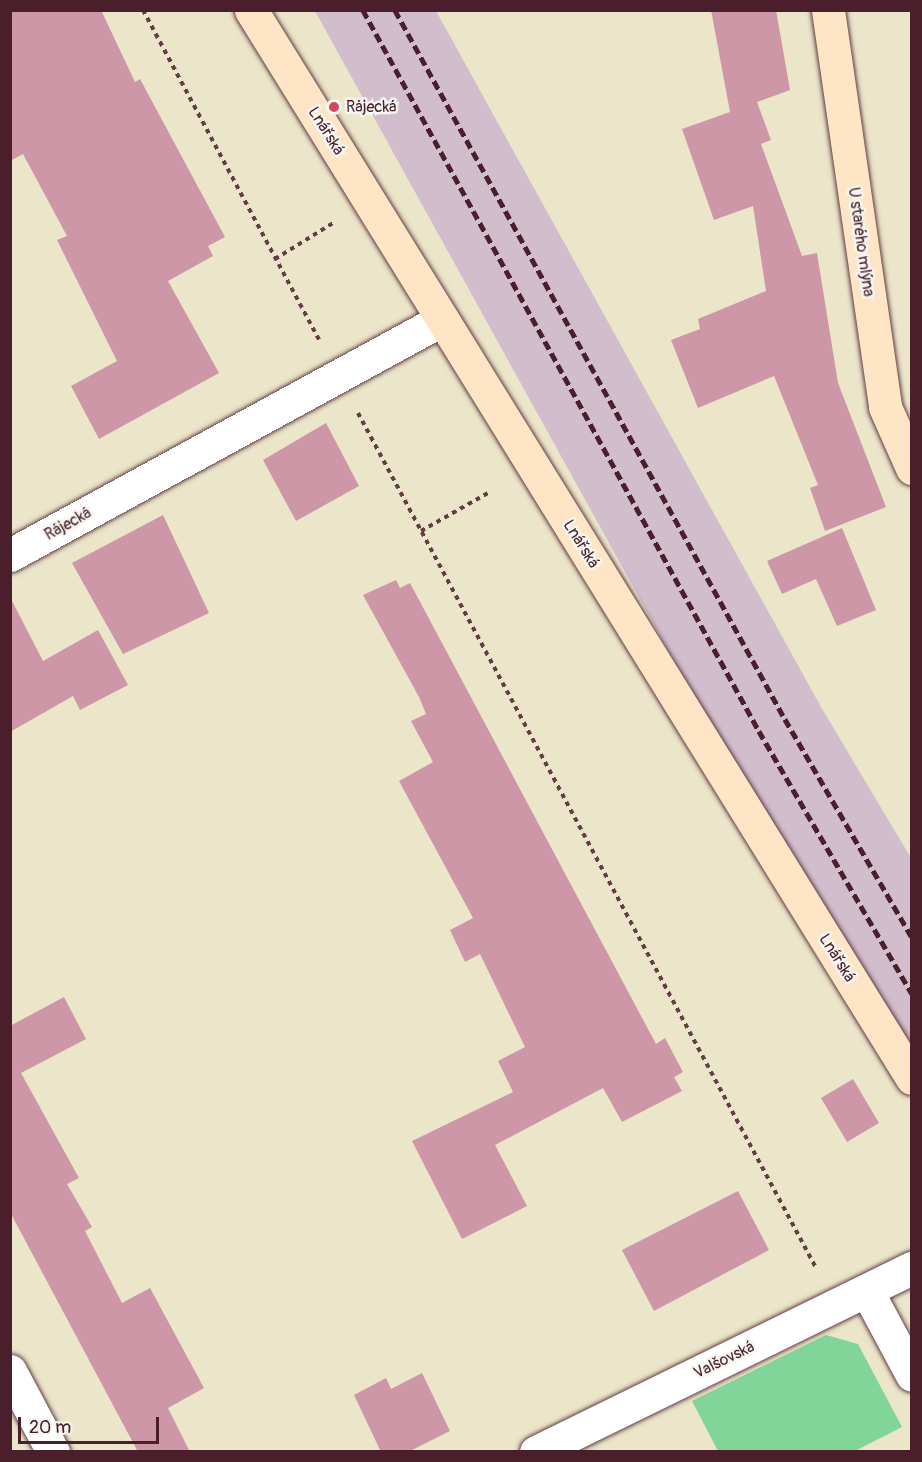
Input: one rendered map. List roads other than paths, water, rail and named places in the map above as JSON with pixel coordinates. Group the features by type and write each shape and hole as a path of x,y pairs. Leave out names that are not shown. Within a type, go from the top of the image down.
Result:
{"street":[{"name":"Lnářská","path":"251,10 912,1078"},
{"name":"U starého mlýna","path":"828,10 885,407 912,468"},
{"name":"Rájecká","path":"10,555 442,319"},
{"name":"Valšovská","path":"536,1452 912,1268"},
{"path":"867,1291 912,1376"},
{"path":"10,1371 53,1452"}],"railway":[{"path":"363,10 759,731 912,994"},
{"path":"395,10 785,719 912,937"}],"place":[{"name":"Rájecká","path":"334,107"}]}
